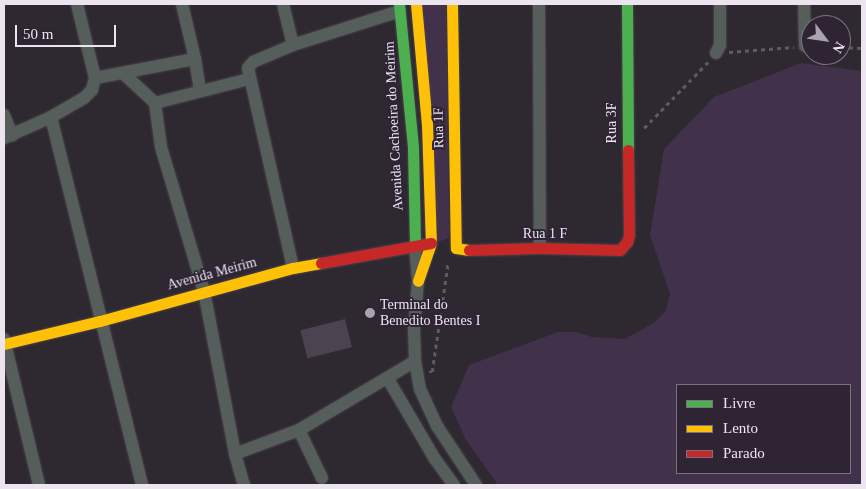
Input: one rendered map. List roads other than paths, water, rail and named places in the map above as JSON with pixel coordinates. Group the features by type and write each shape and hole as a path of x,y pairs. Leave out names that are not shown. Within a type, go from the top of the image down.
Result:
{"street":[{"path":"4,115 8,136 52,117 84,98 92,90 95,78 77,4"},
{"path":"182,4 196,59 200,91"},
{"path":"283,4 292,45"},
{"path":"416,4 427,124 431,243 418,281"},
{"name":"Rua 1F","path":"452,4 456,248 459,250"},
{"path":"539,4 540,248"},
{"name":"Rua 3F","path":"627,4 629,235 627,242"},
{"path":"716,53 720,45 720,4"},
{"path":"293,268 248,68 253,62 292,45 400,7"},
{"name":"Avenida Cachoeira do Meirim","path":"400,7 413,148 415,246"},
{"path":"95,78 196,59"},
{"path":"124,74 155,103 161,147 204,291 235,454 244,485"},
{"path":"155,103 249,79"},
{"path":"52,117 100,321 142,485"},
{"name":"Rua 1 F","path":"459,250 540,248 620,250 627,242"},
{"name":"Avenida Meirim","path":"4,342 100,321 293,268 431,243"},
{"path":"415,246 418,281 414,330 415,361 420,388 436,426 476,485"},
{"path":"4,342 39,485"},
{"path":"235,454 299,430 388,379 415,361"},
{"path":"388,379 435,459 454,485"},
{"path":"299,430 322,478"}],"place":[{"name":"Terminal do Benedito Bentes I","path":"370,313"}]}
